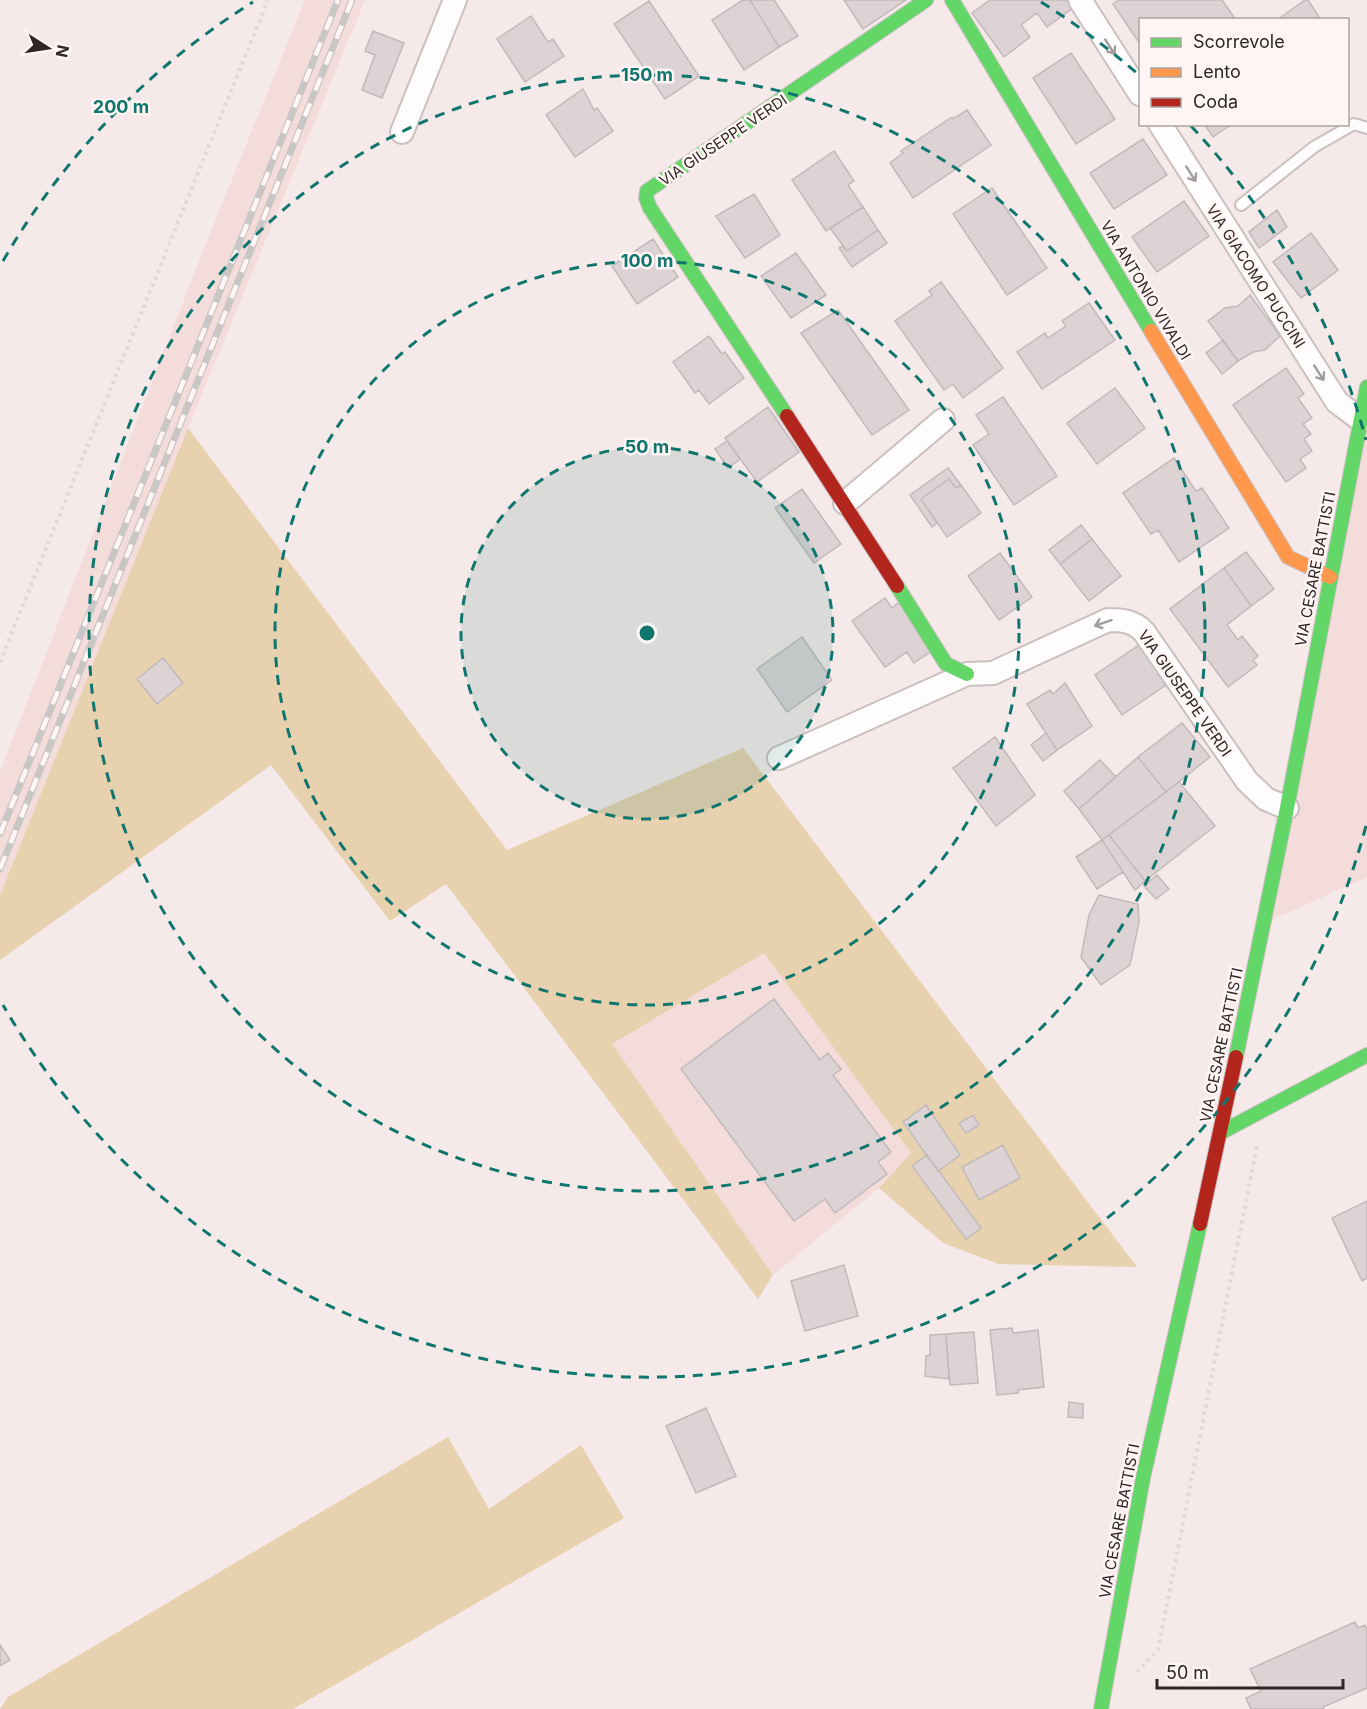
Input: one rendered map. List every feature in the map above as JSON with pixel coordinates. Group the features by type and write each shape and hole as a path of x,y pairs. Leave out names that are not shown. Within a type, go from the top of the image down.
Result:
{"street":[{"path":"402,132 455,0"},
{"name":"VIA GIUSEPPE VERDI","path":"926,0 647,191 646,198 650,208 845,503 946,664 967,674"},
{"name":"VIA ANTONIO VIVALDI","path":"952,0 1288,557 1330,577"},
{"path":"1080,0 1139,92"},
{"name":"VIA GIACOMO PUCCINI","path":"1161,126 1337,402 1361,420"},
{"name":"VIA CESARE BATTISTI","path":"1101,1709 1143,1478 1220,1133 1287,808 1367,387"},
{"path":"845,503 943,420"},
{"name":"VIA GIUSEPPE VERDI","path":"779,758 967,674 993,673 1108,620 1120,620 1131,622 1144,632 1246,781 1266,799 1287,808"},
{"path":"1220,1133 1367,1055"}],"lane":[{"path":"1241,205 1314,147 1354,124 1367,128"}],"path":[{"path":"0,662 268,0"},
{"path":"1134,1676 1158,1650 1258,1141"}],"shaded area":[{"path":"305,0 365,0 188,428 0,895 0,772 201,256"},
{"path":"1367,416 1367,877 1261,925"},
{"path":"188,428 507,850 743,748 1137,1267 998,1264 943,1243 879,1188 911,1153 764,953 612,1044 773,1275 758,1299 446,884 390,921 271,765 0,960 0,895"},
{"path":"764,952 911,1153 879,1188 773,1275 611,1044"},
{"path":"448,1437 489,1509 581,1445 624,1518 293,1709 0,1709 8,1697"}],"building":[{"path":"743,0 750,0 779,47 744,70 712,20"},
{"path":"750,0 774,0 798,36 779,47"},
{"path":"844,0 906,0 863,29"},
{"path":"990,0 1069,0 1074,7 1047,27 1037,13 1021,25 1030,37 1004,57 972,13"},
{"path":"1119,0 1222,0 1235,18 1139,18 1139,43 1113,4"},
{"path":"1308,0 1320,18 1280,18"},
{"path":"649,1 699,76 665,99 614,24"},
{"path":"531,16 548,42 553,39 564,56 525,82 497,39"},
{"path":"373,31 404,43 382,98 362,90 375,55 365,51"},
{"path":"1071,53 1115,119 1076,144 1033,78"},
{"path":"583,89 594,110 597,108 613,131 575,157 546,115"},
{"path":"967,110 991,145 913,198 890,163 903,153 901,151 952,117 953,119"},
{"path":"1205,126 1229,126 1213,137"},
{"path":"1143,139 1167,175 1114,209 1090,173"},
{"path":"834,151 854,181 848,185 863,207 826,231 792,180"},
{"path":"992,188 1047,268 1007,295 953,214"},
{"path":"754,194 780,235 745,258 716,216"},
{"path":"1184,201 1209,236 1157,272 1132,237"},
{"path":"863,207 878,230 847,251 830,228"},
{"path":"1277,210 1287,227 1259,248 1249,232"},
{"path":"878,230 887,243 852,267 839,248 842,246 847,251"},
{"path":"1311,233 1338,270 1301,298 1273,262"},
{"path":"653,239 678,277 637,304 612,266"},
{"path":"796,253 826,295 791,318 761,276"},
{"path":"941,282 1003,368 963,398 953,384 944,390 895,321 932,295 929,291"},
{"path":"1250,295 1280,336 1265,350 1253,352 1238,361 1208,321 1225,308 1238,306"},
{"path":"1089,303 1115,340 1042,389 1017,352 1045,333 1048,338 1066,326 1062,321"},
{"path":"838,310 909,410 872,435 801,333"},
{"path":"709,336 722,354 725,352 744,378 709,404 699,390 695,393 673,362"},
{"path":"1223,340 1238,361 1222,374 1206,353"},
{"path":"1286,368 1304,394 1298,398 1312,418 1303,424 1311,434 1304,439 1312,451 1300,459 1306,468 1286,482 1233,405"},
{"path":"1115,388 1145,428 1097,464 1067,423"},
{"path":"1003,397 1057,476 1014,505 973,445 989,434 976,415"},
{"path":"768,407 799,452 757,482 725,438"},
{"path":"727,441 740,459 728,468 715,449"},
{"path":"1174,458 1196,491 1202,488 1229,528 1179,562 1158,530 1151,534 1123,493"},
{"path":"948,468 961,485 956,488 949,479 921,499 937,523 932,527 910,495"},
{"path":"949,479 956,488 961,485 981,513 947,537 921,499"},
{"path":"802,489 841,544 814,563 775,508"},
{"path":"1081,525 1092,539 1060,564 1049,550"},
{"path":"1092,539 1121,576 1089,601 1060,564"},
{"path":"1246,552 1274,589 1251,606 1224,568"},
{"path":"1000,553 1032,597 999,620 968,576"},
{"path":"1224,568 1251,606 1227,625 1238,640 1242,636 1258,656 1253,660 1257,665 1228,687 1170,609"},
{"path":"885,598 892,608 902,600 936,648 914,663 907,652 885,667 852,621"},
{"path":"802,637 832,680 787,712 757,669"},
{"path":"1139,645 1166,685 1122,715 1095,675"},
{"path":"163,658 183,683 157,704 137,679"},
{"path":"1065,683 1092,726 1057,750 1027,704 1050,690 1053,694"},
{"path":"1182,723 1210,757 1166,792 1138,757"},
{"path":"1046,733 1057,750 1043,761 1031,745"},
{"path":"995,737 1035,795 996,826 953,768"},
{"path":"1138,757 1166,792 1102,840 1079,809"},
{"path":"1100,760 1116,777 1079,809 1064,791"},
{"path":"1179,782 1215,826 1145,881 1109,835"},
{"path":"1109,835 1145,881 1135,890 1102,840"},
{"path":"1102,840 1123,872 1097,889 1076,857"},
{"path":"1157,875 1169,889 1156,899 1144,886"},
{"path":"1099,895 1138,904 1139,922 1130,965 1101,985 1081,957 1089,915"},
{"path":"774,999 820,1060 828,1053 841,1069 833,1075 891,1152 878,1162 887,1174 835,1213 825,1199 794,1221 681,1069"},
{"path":"926,1105 960,1155 938,1171 903,1122"},
{"path":"973,1115 979,1125 966,1133 959,1123"},
{"path":"1003,1145 1020,1178 979,1200 962,1167"},
{"path":"927,1155 981,1228 966,1239 912,1166"},
{"path":"1367,1201 1367,1278 1362,1281 1332,1218"},
{"path":"844,1265 858,1316 805,1331 791,1281"},
{"path":"1012,1328 1013,1333 1038,1330 1044,1387 997,1395 990,1330"},
{"path":"974,1332 978,1383 950,1385 946,1334"},
{"path":"946,1334 949,1379 925,1376 926,1356 930,1355 930,1335"},
{"path":"1069,1402 1083,1404 1083,1418 1068,1417"},
{"path":"706,1408 736,1476 696,1493 666,1426"},
{"path":"1355,1622 1358,1628 1365,1625 1367,1630 1367,1688 1323,1707 1324,1709 1251,1709 1246,1698 1261,1691 1250,1669"},
{"path":"0,1645 10,1660 0,1666"}],"railway":[{"path":"0,834 338,0"},
{"path":"0,869 352,0"}],"traffic: fast":[{"path":"787,416 650,208 646,198 647,191 926,0"},
{"path":"952,0 1151,331"},
{"path":"1236,1057 1287,808 1367,387"},
{"path":"897,586 946,664 967,674"},
{"path":"1220,1133 1367,1055"},
{"path":"1101,1709 1143,1478 1200,1224"}],"traffic: slow":[{"path":"1151,331 1288,557 1330,577"}],"traffic: jam":[{"path":"787,416 897,586"},
{"path":"1200,1224 1236,1057"}]}
